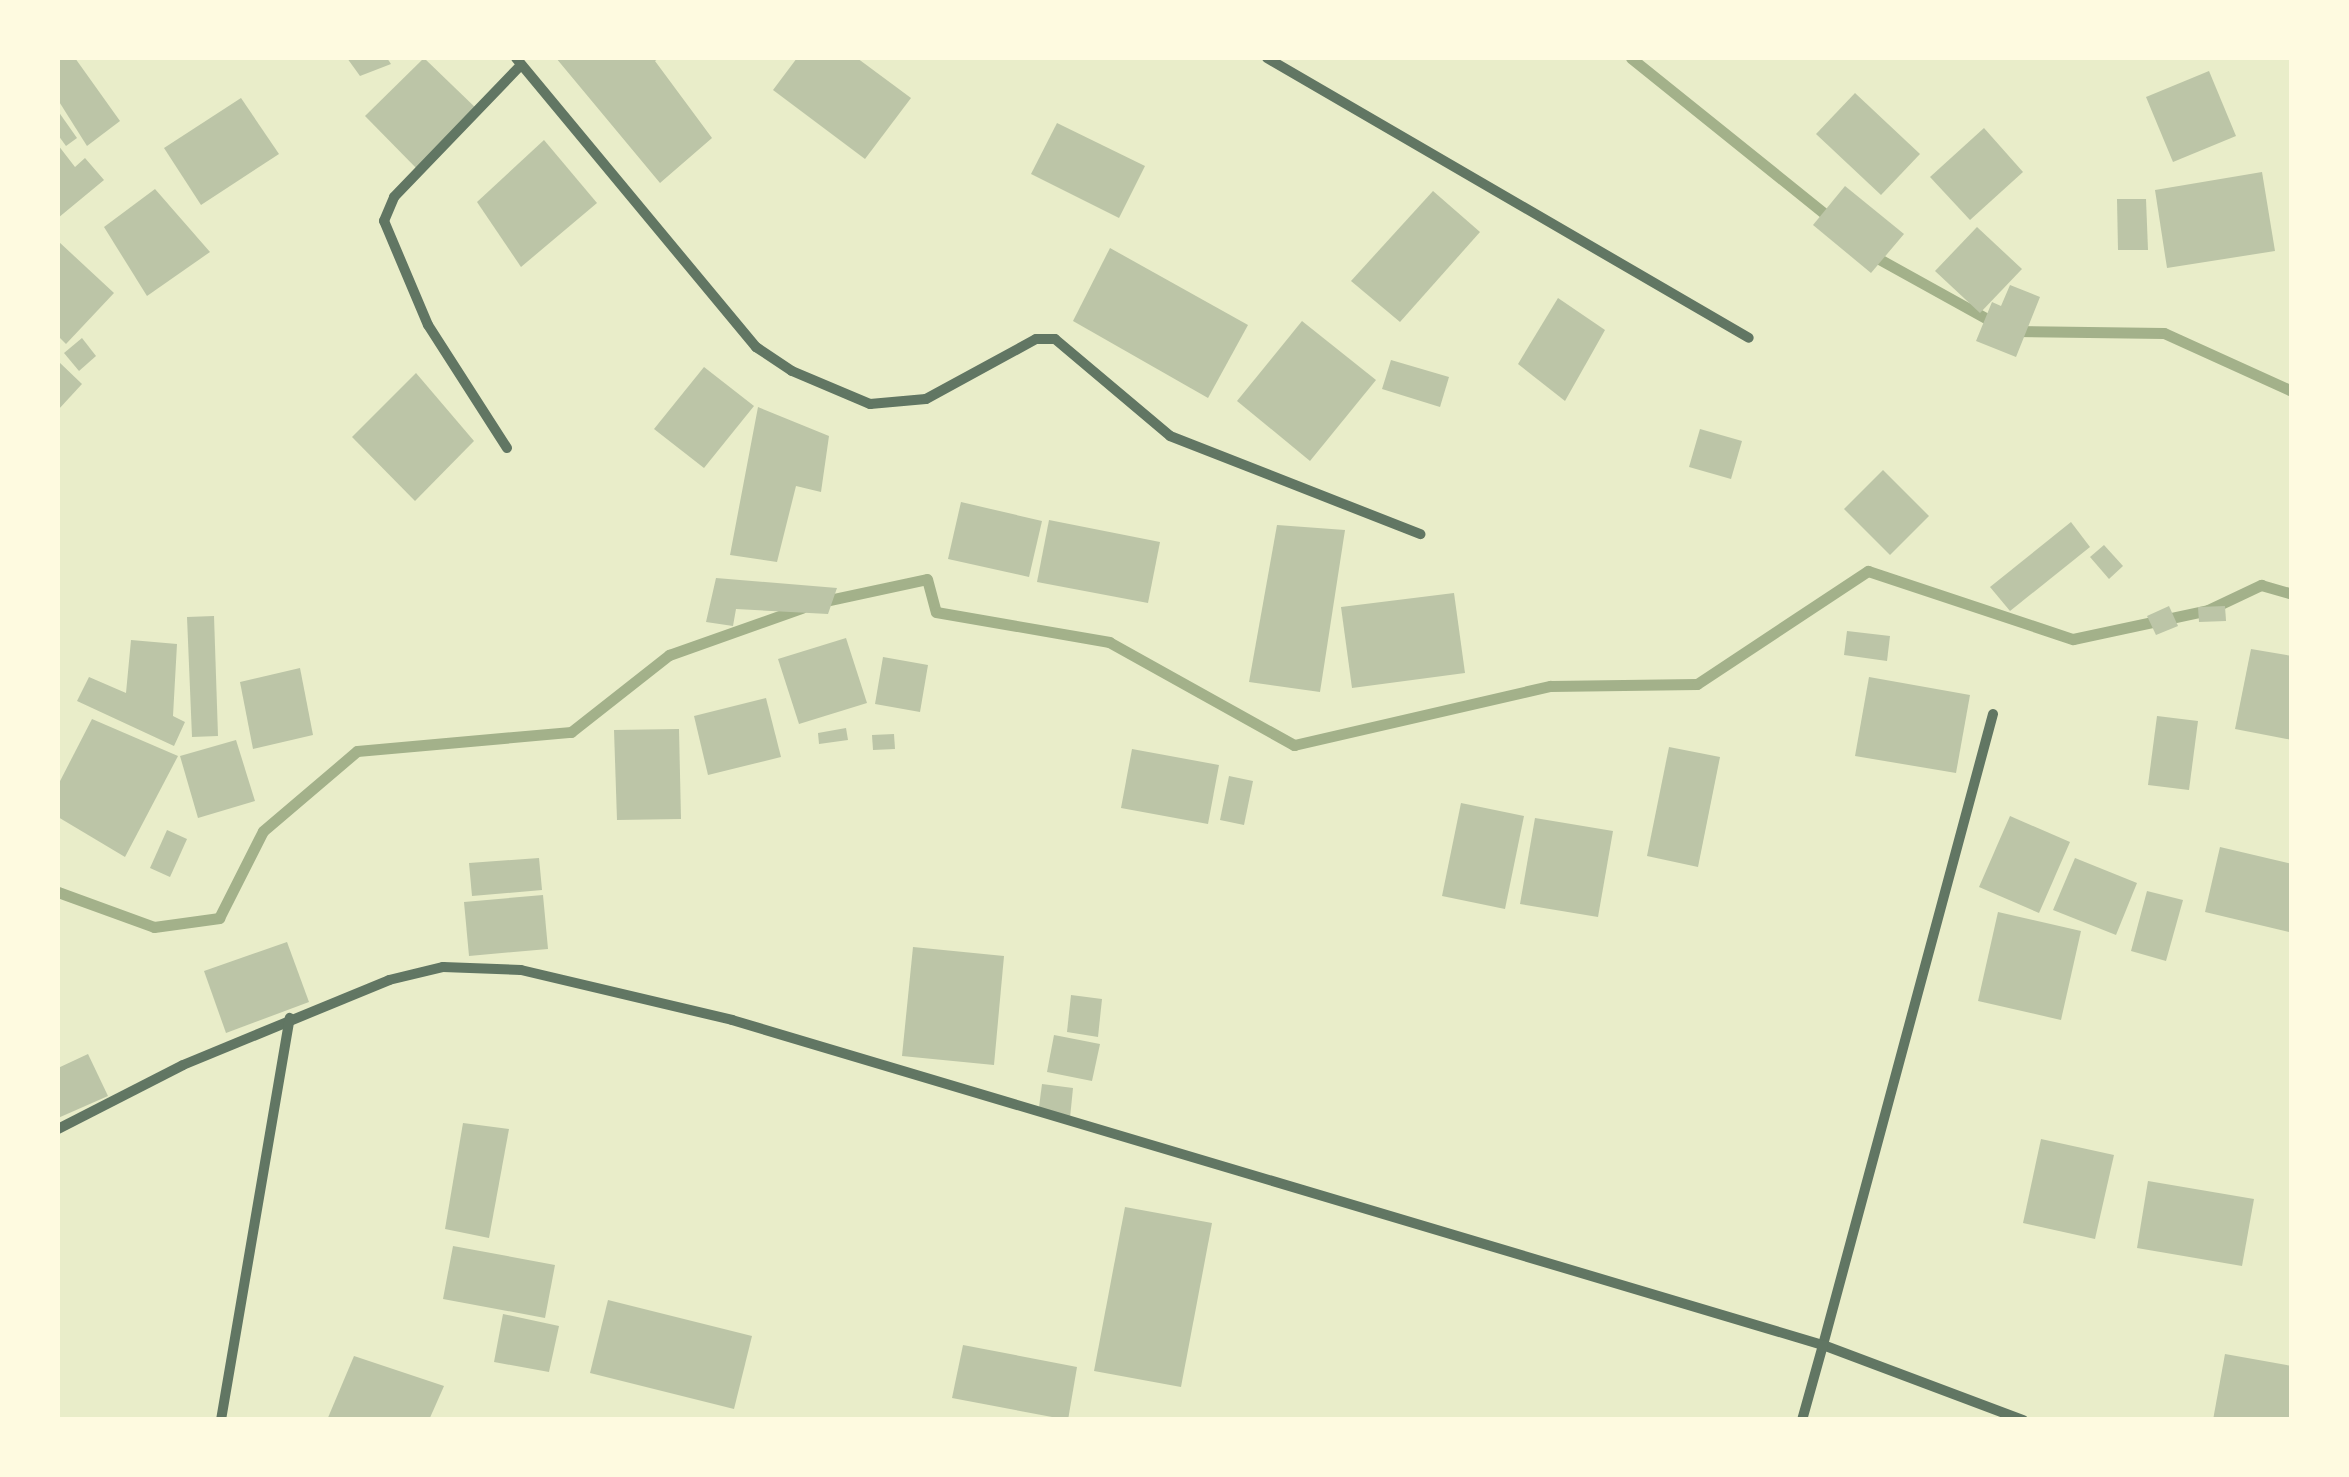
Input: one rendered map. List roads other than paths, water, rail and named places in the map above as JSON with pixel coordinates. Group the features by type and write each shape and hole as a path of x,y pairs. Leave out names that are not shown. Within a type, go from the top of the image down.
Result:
{"street":[{"path":"1266,58 1749,338"},
{"path":"507,448 428,325 384,221 394,198 518,61 756,347 792,371 870,404 926,398 1036,339 1055,339 1170,436 1420,534"},
{"path":"1802,1420 1993,714"},
{"path":"58,1129 290,1018 388,980 443,968 521,970 732,1020 1824,1345 2023,1420"},
{"path":"221,1420 290,1018"}],"waterway":[{"path":"1631,58 1834,221"},
{"path":"1870,254 1998,325"},
{"path":"2015,331 2164,333 2292,391"},
{"path":"820,602 927,579 936,612 1109,642 1294,745 1550,686 1697,684 1868,571 2073,639 2208,610 2261,585 2292,594"},
{"path":"58,892 154,927 219,918 263,831 357,751 571,732 669,655 802,608"}]}
